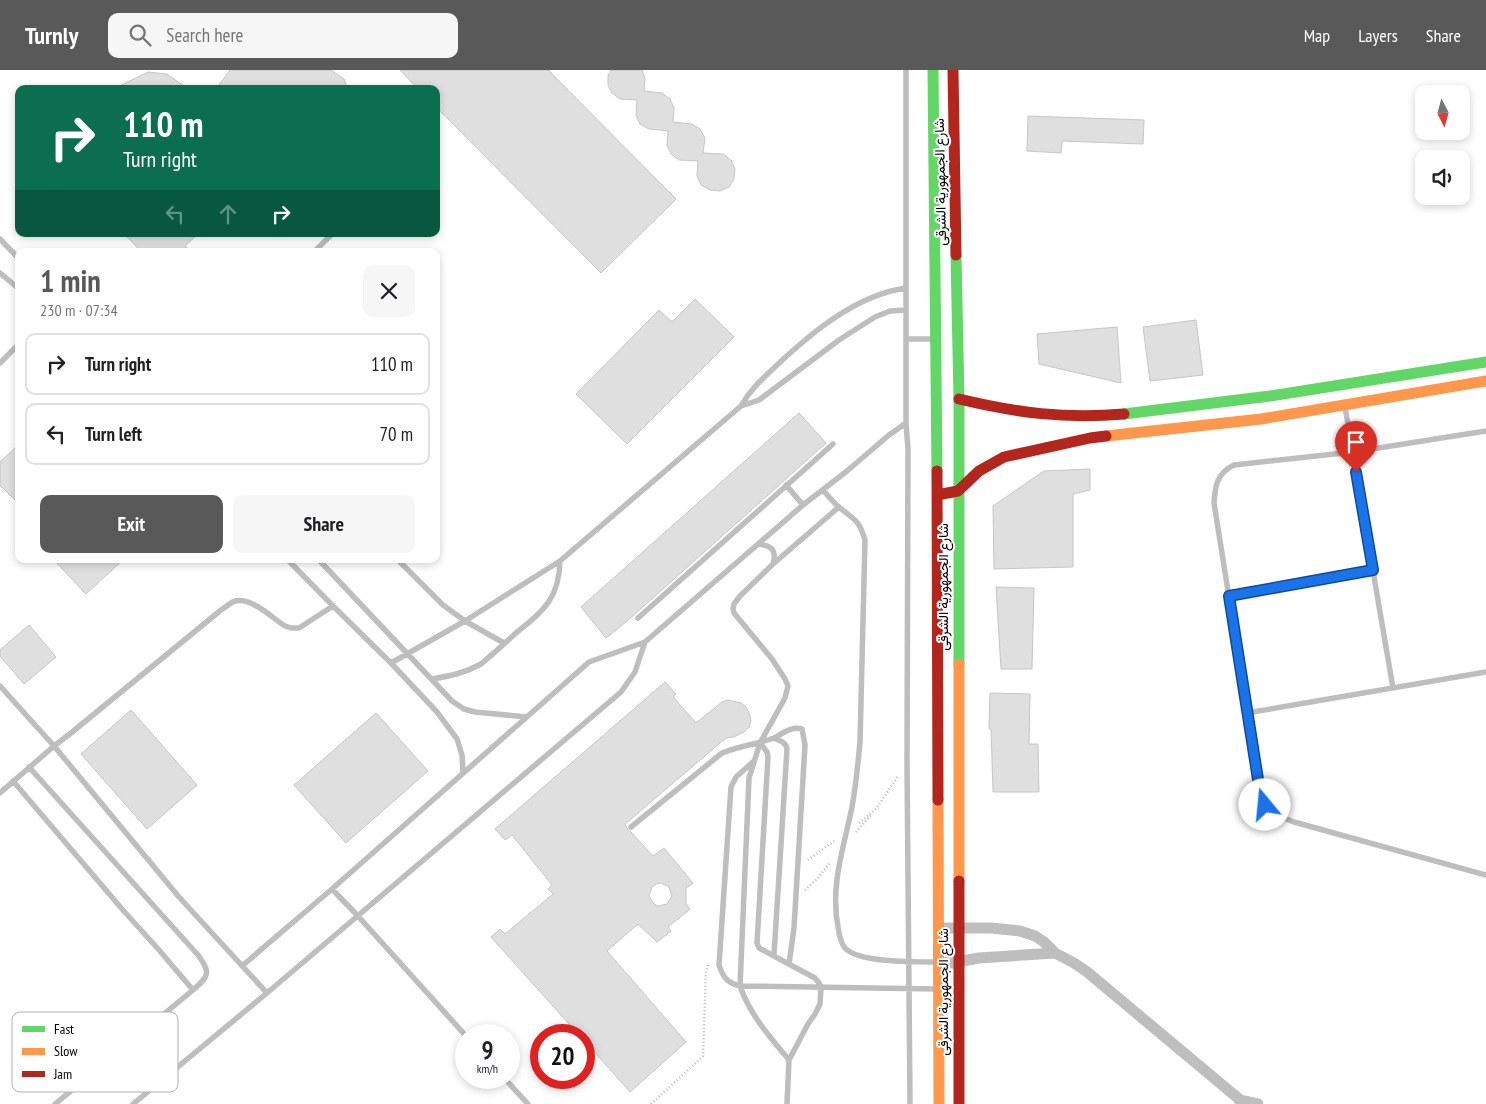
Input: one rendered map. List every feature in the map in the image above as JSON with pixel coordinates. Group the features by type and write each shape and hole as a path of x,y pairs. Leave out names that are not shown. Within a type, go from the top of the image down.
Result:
{"main road":[{"name":"شارع الجمهورية الشرقى","path":"933,70 940,962 939,1104"},
{"name":"شارع الجمهورية الشرقى","path":"953,70 959,399 959,1104"},
{"path":"935,354 958,354"},
{"path":"959,399 1009,410 1060,416 1111,414 1259,398 1486,362"},
{"path":"937,495 958,491 979,471 1004,457 1090,438 1261,419 1486,381"},
{"path":"1259,398 1261,419"}],"street":[{"path":"939,928 1005,928 1035,936 1044,942 1054,953 1086,971 1242,1102 1258,1104"},
{"path":"940,962 952,963 979,958 1054,953"}],"lane":[{"path":"906,70 907,762 910,1104"},
{"path":"318,248 329,237"},
{"path":"0,239 15,255"},
{"path":"0,272 15,285"},
{"path":"391,663 464,621 560,561 740,406 753,387 793,350 825,325 870,298 906,288"},
{"path":"740,406 759,400 839,340 875,317 890,311 906,310"},
{"path":"906,339 935,339"},
{"path":"0,363 15,348"},
{"path":"1345,405 1393,688"},
{"path":"242,966 589,662 645,642 803,505 889,435 906,424"},
{"path":"1486,431 1353,452 1234,465 1227,468 1221,474 1214,503 1260,792 1265,805 1278,816 1294,822 1486,875"},
{"path":"638,618 833,444"},
{"path":"786,486 803,505"},
{"path":"822,490 856,521 861,528 865,540 860,742 852,807 836,878 837,921 840,940 845,949 866,957 908,962 940,962"},
{"path":"789,1060 757,1020 744,999 740,986 748,778 760,743 784,698 788,686 772,659 734,614 733,609 740,596 773,564 839,507"},
{"path":"759,544 772,548 775,558 773,564"},
{"path":"432,679 459,674 481,664 540,613 550,602 556,589 560,575 560,561"},
{"path":"291,563 437,712 458,739 462,755 463,773"},
{"path":"322,563 452,701 464,709 475,712 527,717"},
{"path":"400,563 443,605 464,621 504,644"},
{"path":"1229,596 1373,570"},
{"path":"0,793 28,767 234,601 245,601 255,605 291,628 299,628 333,606"},
{"path":"178,1067 621,692 635,672 645,642"},
{"path":"1247,713 1486,672"},
{"path":"0,686 54,746 179,897 267,993"},
{"path":"631,827 722,753 730,749 760,743 790,729 797,728 802,730 805,745 794,928 789,964"},
{"path":"774,738 783,742 788,749 774,955"},
{"path":"760,743 767,752 768,757 757,942 759,948 815,978 821,988 820,1004 789,1060 787,1104"},
{"path":"754,761 736,777 731,787 719,965 726,980 740,986 939,989"},
{"path":"28,767 205,965 207,975 205,979 166,1012"},
{"path":"13,781 193,990"},
{"path":"332,889 358,915 455,1024"},
{"path":"514,1089 528,1104"},
{"path":"55,1104 70,1092"},
{"path":"133,1104 147,1092"}],"path":[{"path":"651,1104 703,1056 706,972"}],"building":[{"path":"230,70 331,70 344,79 346,85 219,85"},
{"path":"400,70 548,70 676,199 601,273 440,111 440,85 414,85"},
{"path":"612,70 642,70 645,78 644,91 662,93 670,99 674,108 673,122 692,124 700,129 705,138 703,153 723,154 731,160 735,169 734,179 729,187 720,191 710,190 701,185 697,176 698,161 679,160 671,154 667,145 668,131 649,129 640,124 636,115 637,100 620,99 612,93 608,85 608,75"},
{"path":"148,72 167,74 182,85 121,85"},
{"path":"1028,116 1144,120 1143,144 1062,141 1061,153 1027,151"},
{"path":"127,237 195,237 185,246 187,248 138,248"},
{"path":"695,299 734,337 627,444 576,394 659,310 672,322"},
{"path":"1196,320 1203,375 1150,381 1143,327"},
{"path":"1117,327 1121,383 1039,364 1037,334"},
{"path":"799,413 826,443 606,638 581,607"},
{"path":"15,448 15,500 0,485 0,462"},
{"path":"1090,469 1090,490 1073,494 1073,567 994,569 993,506 1044,471"},
{"path":"57,563 120,563 86,594"},
{"path":"996,587 1034,588 1032,669 1001,669"},
{"path":"29,625 56,657 24,684 0,656 0,650"},
{"path":"665,682 676,694 673,697 696,723 722,702 728,700 741,703 746,707 751,721 749,727 744,732 734,737 726,738 625,824 628,830 653,856 664,848 693,883 686,888 686,904 690,909 668,927 671,931 657,942 638,924 607,951 686,1042 630,1092 595,1052 595,1024 569,1024 491,937 500,929 505,934 553,894 548,889 552,885 512,835 505,840 495,829","holes":["661,883 669,887 672,896 667,904 658,906 654,904 649,896 652,887"]},
{"path":"990,693 1030,694 1029,744 1038,744 1039,792 993,792 991,729 989,729"},
{"path":"131,710 197,785 147,829 81,754"},
{"path":"376,713 428,771 346,843 294,785"}],"traffic: fast":[{"path":"933,70 937,471"},
{"path":"956,255 959,399 959,664"},
{"path":"1124,414 1270,396 1486,362"}],"traffic: slow":[{"path":"1106,436 1261,419 1486,381"},
{"path":"959,664 959,881"},
{"path":"938,800 939,1104"}],"traffic: jam":[{"path":"953,70 956,255"},
{"path":"959,399 1041,414 1081,416 1124,414"},
{"path":"937,495 958,491 979,471 1004,457 1106,436"},
{"path":"937,471 938,800"},
{"path":"959,881 959,1104"}],"route":[{"path":"1265,805 1260,792 1229,596 1373,570 1356,472"}]}
